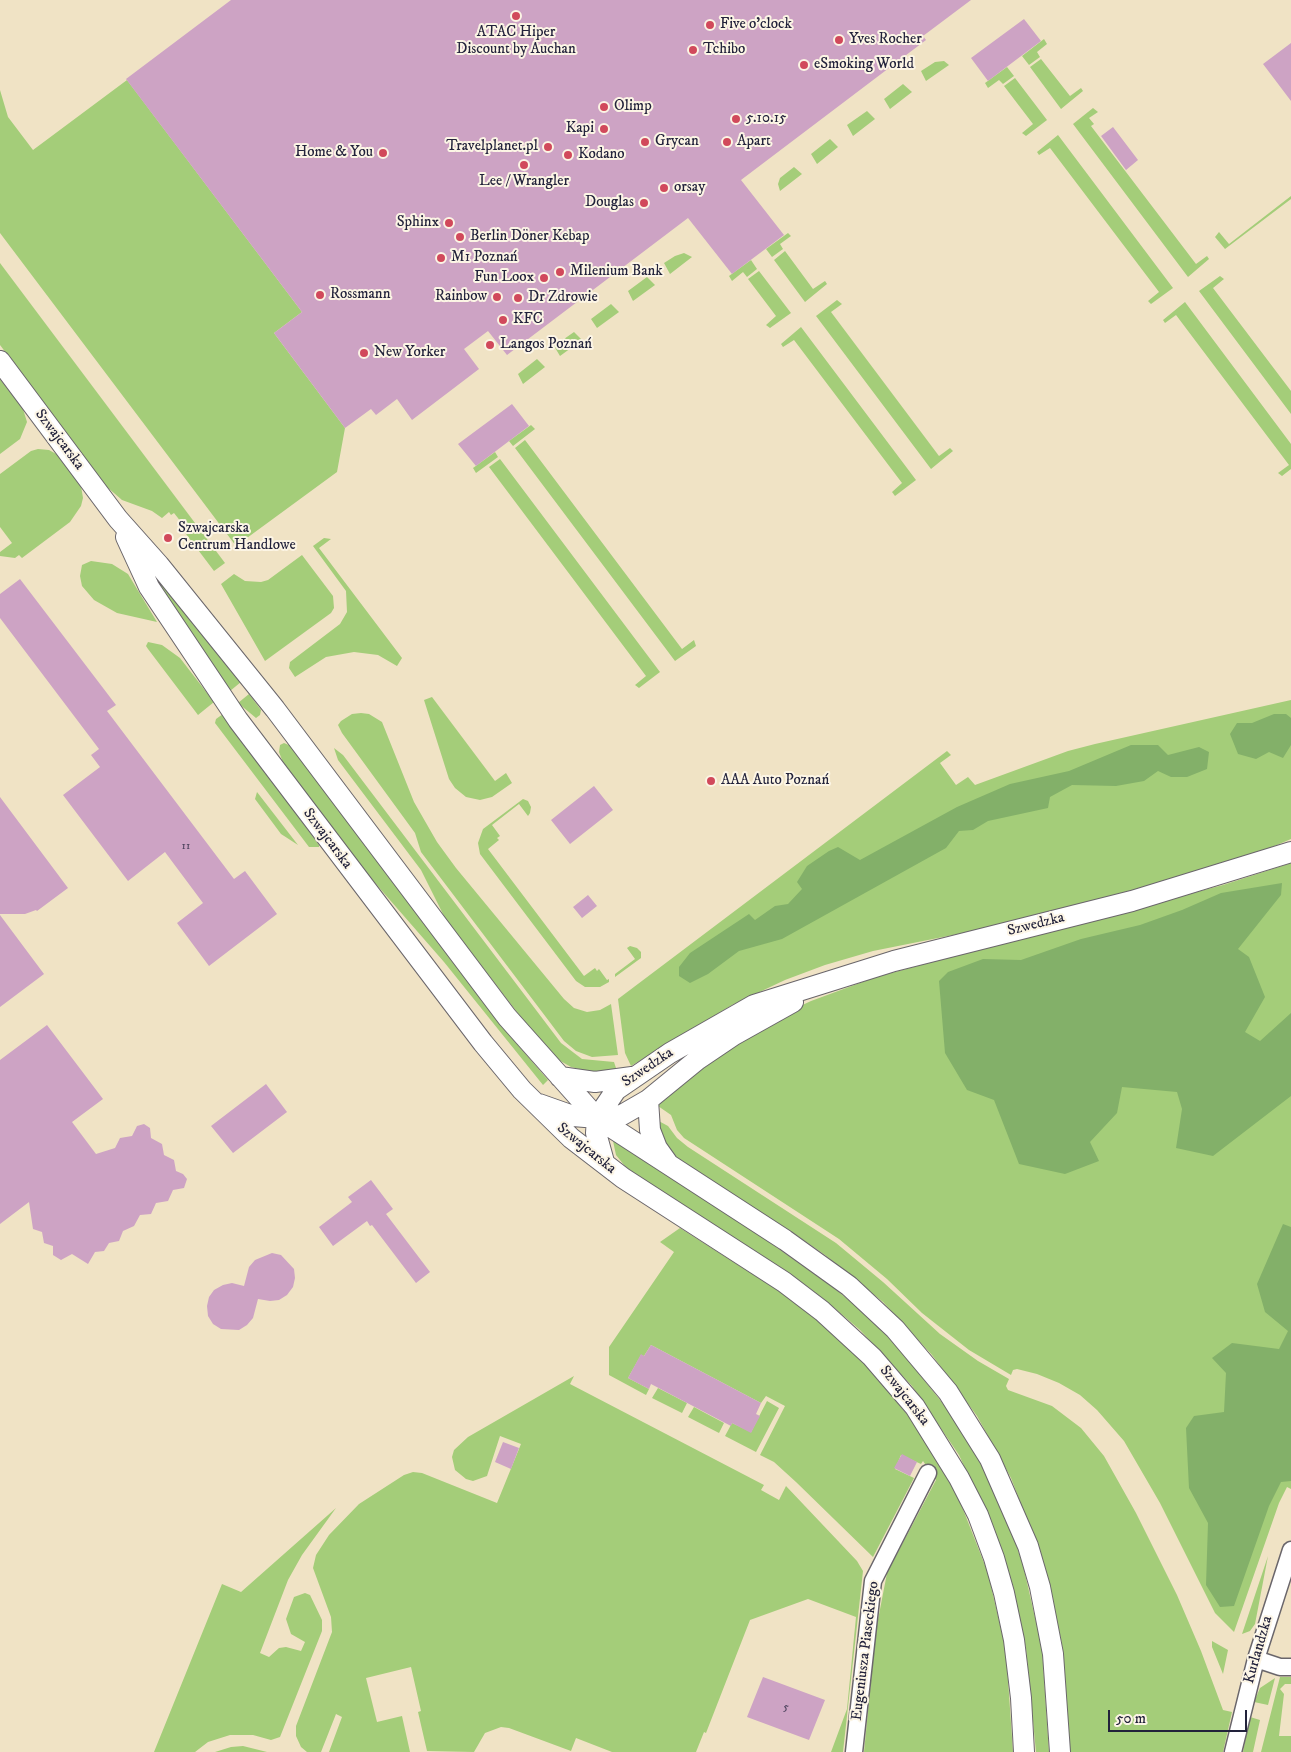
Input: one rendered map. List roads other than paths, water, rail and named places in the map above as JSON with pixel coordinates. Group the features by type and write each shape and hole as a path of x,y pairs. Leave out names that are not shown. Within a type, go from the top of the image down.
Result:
{"street":[{"name":"Szwajcarska","path":"0,361 118,519 159,565 274,709 507,1017 597,1118 786,1240 849,1286 896,1329 922,1358 956,1402 1001,1480 1020,1524 1036,1571 1053,1654 1060,1752"},
{"name":"Szwajcarska","path":"118,519 149,587 238,720 483,1044 533,1101 571,1138 623,1178 784,1282 822,1312 872,1356 926,1423 959,1478 978,1515 1004,1593 1019,1672 1024,1752"},
{"name":"Szwedzka","path":"1251,865 1291,846"},
{"name":"Szwedzka","path":"597,1118 612,1094 632,1077 710,1029 754,1005 821,986 894,961 1132,901 1291,852"},
{"name":"Szwedzka","path":"533,1101 573,1116 597,1118 622,1115 648,1100 697,1060 734,1035 821,986"},
{"path":"560,1077 595,1082 632,1077"},
{"name":"Szwedzka","path":"648,1100 650,1130 657,1148 671,1167"},
{"path":"597,1118 596,1133 604,1162"},
{"name":"Eugeniusza Piaseckiego","path":"854,1752 873,1581 928,1473"},
{"name":"Kurlandzka","path":"1233,1752 1256,1659 1291,1550"},
{"path":"1256,1659 1291,1667"}],"place":[{"name":"ATAC Hiper Discount by Auchan","path":"516,16"},
{"name":"Five o'clock","path":"710,25"},
{"name":"Yves Rocher","path":"839,40"},
{"name":"Tchibo","path":"693,50"},
{"name":"eSmoking World","path":"804,65"},
{"name":"Olimp","path":"604,107"},
{"name":"5.10.15","path":"736,119"},
{"name":"Kapi","path":"604,129"},
{"name":"Grycan","path":"645,142"},
{"name":"Apart","path":"727,142"},
{"name":"Travelplanet.pl","path":"548,147"},
{"name":"Home & You","path":"383,153"},
{"name":"Kodano","path":"568,155"},
{"name":"Lee / Wrangler","path":"524,165"},
{"name":"orsay","path":"664,188"},
{"name":"Douglas","path":"644,203"},
{"name":"Sphinx","path":"449,223"},
{"name":"Berlin Döner Kebap","path":"460,237"},
{"name":"M1 Poznań","path":"441,258"},
{"name":"Milenium Bank","path":"560,272"},
{"name":"Fun Loox","path":"544,278"},
{"name":"Rossmann","path":"320,295"},
{"name":"Rainbow","path":"497,297"},
{"name":"Dr Zdrowie","path":"518,298"},
{"name":"KFC","path":"503,320"},
{"name":"Langos Poznań","path":"490,345"},
{"name":"New Yorker","path":"364,353"},
{"name":"Szwajcarska Centrum Handlowe","path":"168,538"},
{"name":"AAA Auto Poznań","path":"711,781"}]}
